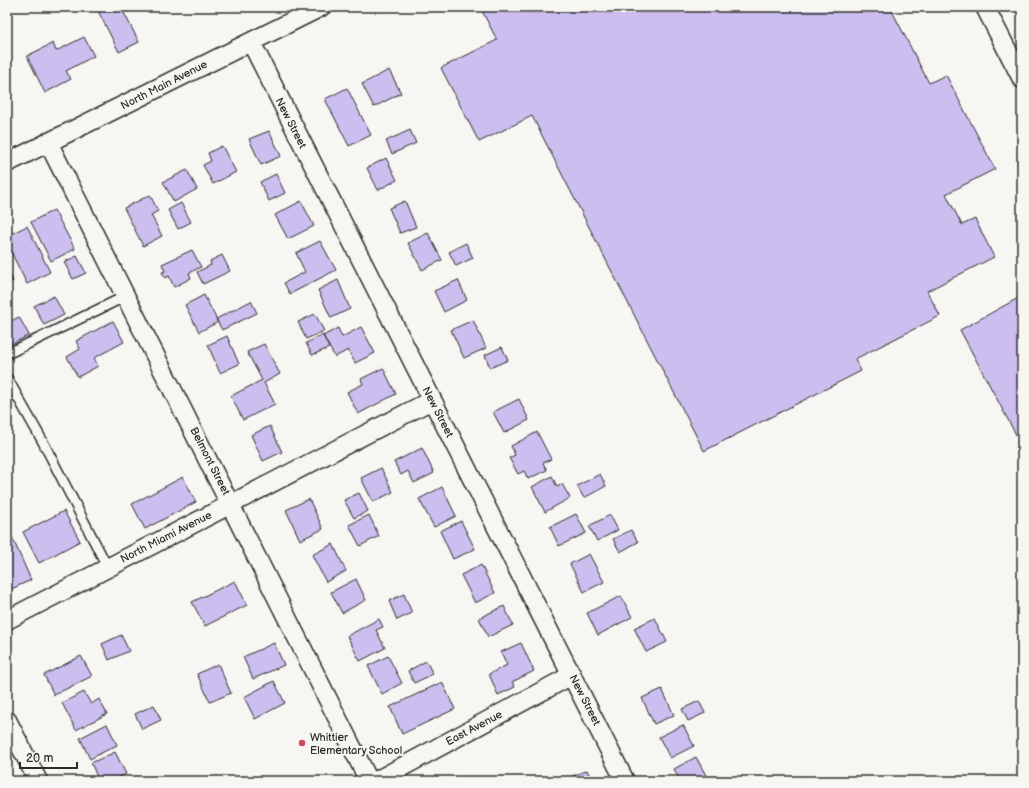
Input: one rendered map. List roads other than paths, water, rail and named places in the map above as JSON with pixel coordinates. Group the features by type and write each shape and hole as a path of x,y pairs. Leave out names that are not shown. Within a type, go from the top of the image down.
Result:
{"street":[{"name":"North Main Avenue","path":"7,164 48,142 321,7"},
{"path":"985,7 1018,60 1022,79"},
{"name":"New Street","path":"251,42 625,781"},
{"name":"Belmont Street","path":"48,142 369,781"},
{"name":"North Miami Avenue","path":"7,620 432,400"},
{"name":"East Avenue","path":"376,781 572,675"},
{"path":"7,720 38,781"}],"lane":[{"path":"7,354 126,296"},
{"path":"7,378 43,442 108,568"}],"place":[{"name":"Whittier Elementary School","path":"302,743"}]}
